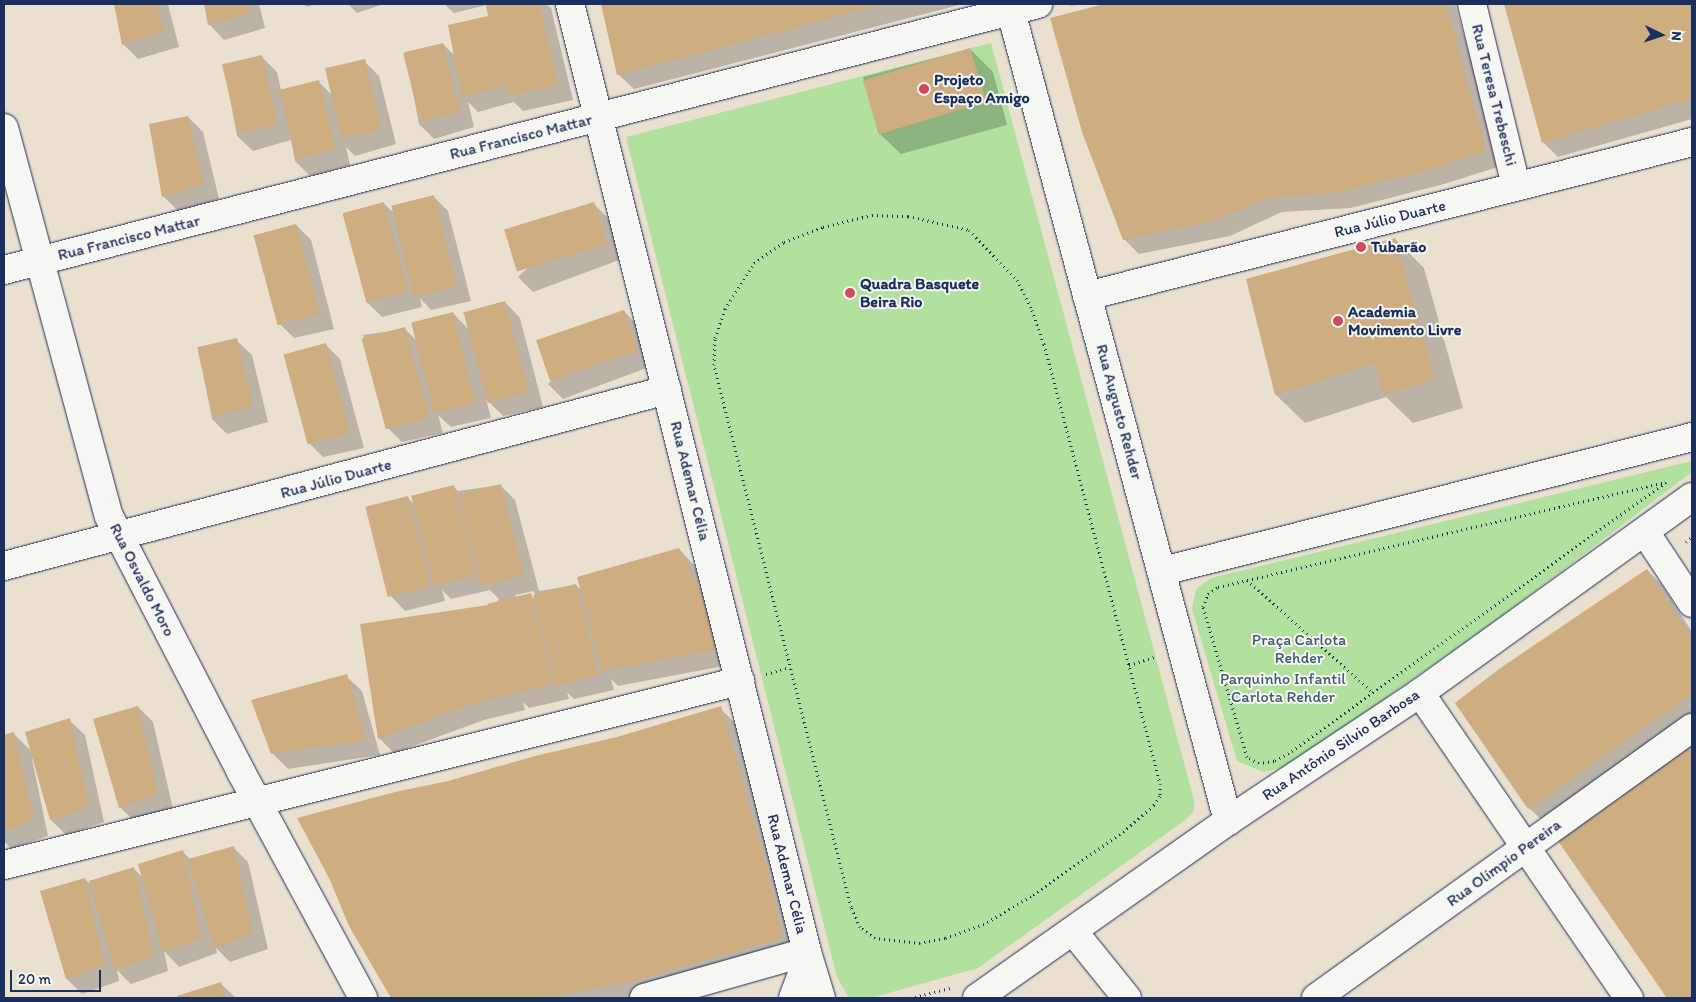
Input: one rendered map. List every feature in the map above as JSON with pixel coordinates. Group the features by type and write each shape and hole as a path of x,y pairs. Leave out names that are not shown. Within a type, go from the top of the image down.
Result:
{"street":[{"name":"Rua Ademar Célia","path":"570,4 667,390 751,678 807,955 821,998"},
{"name":"Rua Francisco Mattar","path":"4,270 599,117 1010,7 1038,4"},
{"name":"Rua Teresa Trebeschi","path":"1472,4 1516,186"},
{"name":"Rua Augusto Rehder","path":"1010,7 1163,571 1228,821"},
{"name":"Rua Osvaldo Moro","path":"4,128 109,516 257,802 363,998"},
{"name":"Rua Júlio Duarte","path":"1087,296 1692,142"},
{"name":"Rua Júlio Duarte","path":"4,566 667,390"},
{"path":"1163,571 1692,437"},
{"name":"Rua Antônio Silvio Barbosa","path":"970,993 1073,931 1228,821 1420,693 1692,497"},
{"path":"1645,532 1692,603"},
{"path":"4,865 751,678"},
{"path":"1420,693 1628,998"},
{"name":"Rua Olímpio Pereira","path":"1316,998 1692,728"},
{"path":"1073,931 1127,998"},
{"path":"644,998 807,955"},
{"path":"794,998 807,955"}],"path":[{"path":"872,215 908,216 969,230 1017,280 1032,310 1044,344 1129,665 1160,784 1160,796 1154,805 1124,830 1032,896 984,924 946,938 920,943 876,938 860,927 850,907 714,366 715,338 725,308 754,263 784,242 822,227 872,215"},
{"path":"1666,482 1374,694 1289,753 1274,761 1259,764 1247,757 1203,607 1208,594 1218,587 1247,580 1666,482"},
{"path":"1247,580 1374,694"},
{"path":"1129,665 1156,657"},
{"path":"751,678 790,667"},
{"path":"910,998 970,993"}],"green space":[{"path":"991,43 1194,800 1194,811 1184,821 978,968 871,998 849,998 837,977 626,137"},
{"name":"Praça Carlota Rehder","path":"1692,461 1692,472 1501,617 1289,766 1264,772 1237,761 1192,609 1196,589 1211,578"}],"building":[{"path":"114,4 157,4 164,32 122,45"},
{"path":"204,4 248,4 251,13 208,25"},
{"path":"494,4 539,4 558,85 507,96 505,85 462,98 448,25 488,16 486,6"},
{"path":"601,4 884,4 617,75"},
{"path":"1104,4 1446,4 1486,151 1429,170 1335,193 1267,198 1214,221 1123,240 1082,132 1050,18"},
{"path":"1504,4 1692,4 1692,99 1542,143"},
{"path":"443,43 460,112 420,122 403,53"},
{"name":"Projeto Espaço Amigo","path":"970,48 986,102 879,134 863,81"},
{"path":"262,55 278,124 238,133 222,64"},
{"path":"365,59 381,129 341,138 325,68"},
{"path":"319,80 336,149 296,159 279,90"},
{"path":"188,116 204,184 162,197 149,124"},
{"path":"434,195 457,286 414,297 391,206"},
{"path":"384,202 408,292 367,303 342,213"},
{"path":"594,202 607,244 517,272 504,229"},
{"path":"296,224 320,314 278,325 253,235"},
{"name":"Academia Movimento Livre","path":"1395,238 1435,379 1383,395 1375,363 1275,395 1246,279"},
{"path":"505,301 529,392 488,403 463,312"},
{"path":"624,310 638,351 550,381 536,340"},
{"path":"453,312 476,403 434,414 411,322"},
{"path":"405,327 429,418 386,429 362,339"},
{"path":"237,338 253,407 213,416 197,347"},
{"path":"326,343 350,433 308,444 283,354"},
{"path":"501,484 524,575 481,586 458,495"},
{"path":"454,485 476,575 434,586 411,496"},
{"path":"408,496 430,586 388,597 365,507"},
{"path":"679,548 731,647 602,671 577,577"},
{"path":"1647,569 1692,639 1692,694 1528,809 1455,703 1499,669"},
{"path":"576,584 599,675 556,686 533,595"},
{"path":"531,593 554,684 510,695 487,604"},
{"path":"488,605 511,695 468,705 378,739 360,624"},
{"path":"347,674 366,740 271,754 251,700"},
{"path":"138,706 158,794 119,808 93,719"},
{"path":"721,706 769,876 782,938 637,980 546,998 391,998 349,926 330,880 297,818 395,792 448,781 535,756 617,737"},
{"path":"70,718 89,807 50,820 25,732"},
{"path":"14,732 34,820 4,831 4,735"},
{"path":"1692,742 1692,998 1667,998 1558,841"},
{"path":"234,846 253,934 214,948 188,859"},
{"path":"183,850 202,938 163,952 138,864"},
{"path":"134,867 154,956 115,970 89,881"},
{"path":"85,878 105,966 66,979 40,891"},
{"path":"221,982 225,998 178,998 177,996"}],"place":[{"name":"Projeto Espaço Amigo","path":"924,89"},
{"name":"Tubarão","path":"1361,247"},
{"name":"Quadra Basquete Beira Rio","path":"850,293"},
{"name":"Academia Movimento Livre","path":"1338,321"}],"park label":[{"name":"Parquinho Infantil Carlota Rehder","path":"1283,688"}]}
